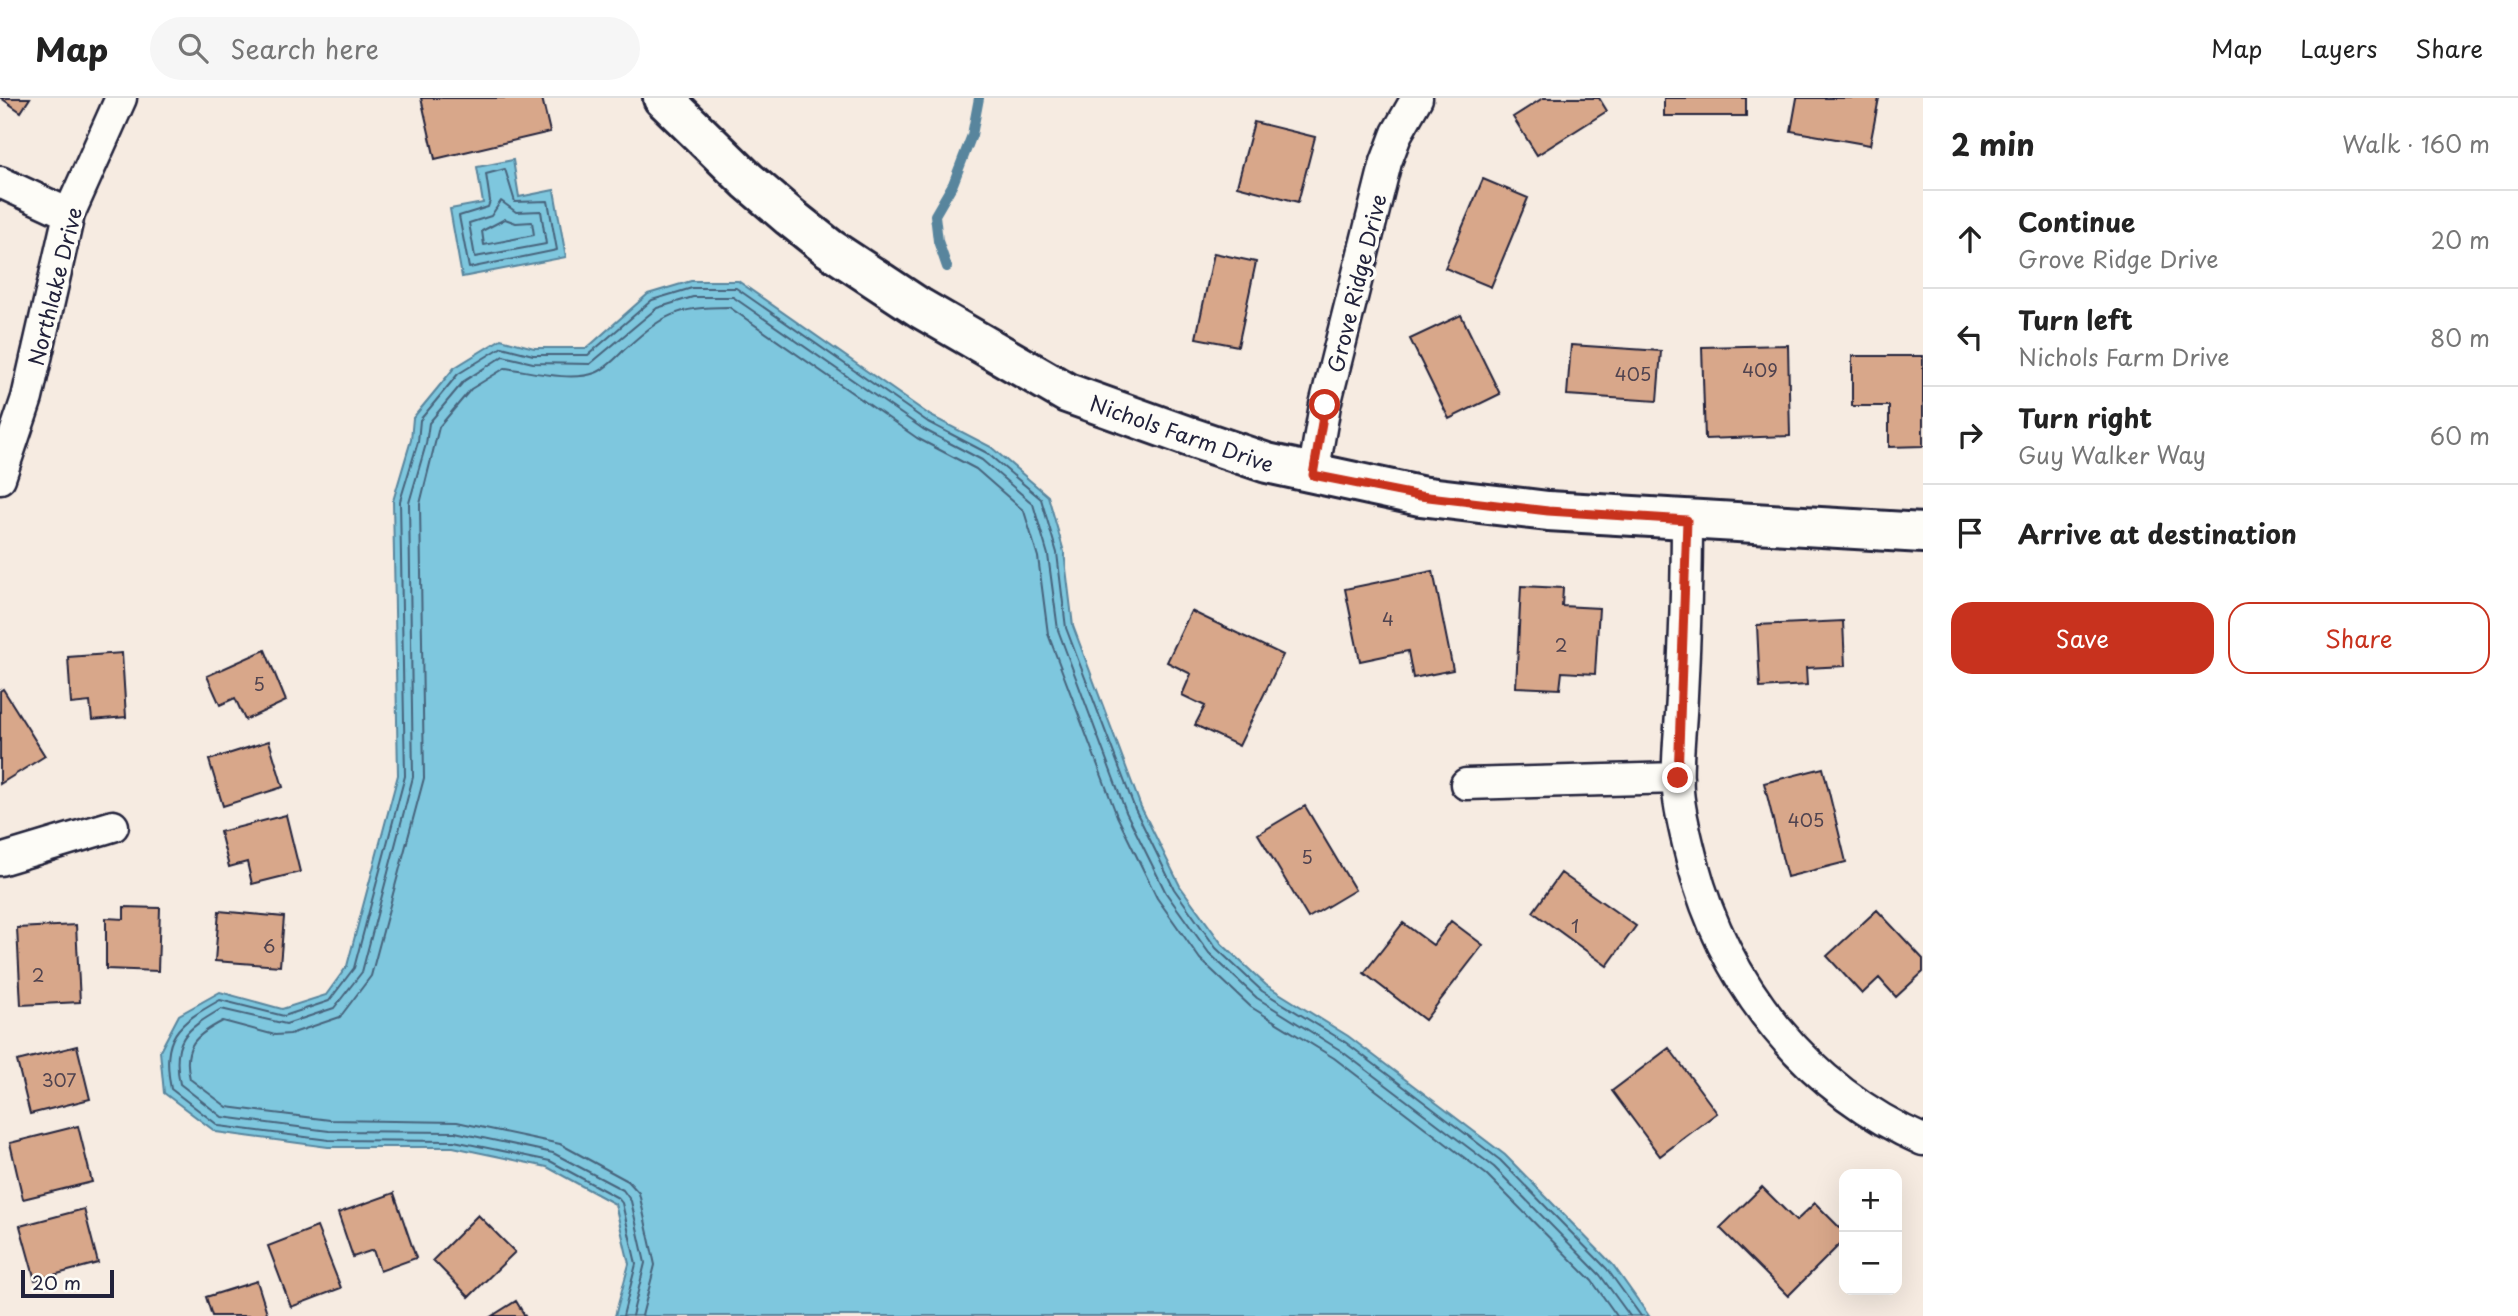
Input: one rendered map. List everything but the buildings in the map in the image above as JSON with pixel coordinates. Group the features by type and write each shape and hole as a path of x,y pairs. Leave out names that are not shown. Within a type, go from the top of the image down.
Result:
{"street":[{"name":"Northlake Drive","path":"0,478 27,398 69,214 121,98"},
{"name":"Nichols Farm Drive","path":"663,98 748,181 829,248 993,352 1066,393 1268,463 1313,475 1420,496 1548,511 1923,533"},
{"name":"Grove Ridge Drive","path":"1313,475 1325,405 1386,162 1397,133 1417,98"},
{"path":"0,182 69,214"},
{"path":"1687,520 1678,778 1688,843 1700,889 1716,933 1765,1015 1802,1060 1852,1101 1896,1128 1923,1140"},
{"path":"1466,784 1678,778"},
{"path":"0,860 113,827"}],"water":[{"path":"513,160 519,197 554,190 566,257 462,277 450,209 483,203 477,167"},
{"path":"691,281 738,281 931,416 991,447 1048,496 1064,552 1073,626 1141,807 1180,886 1222,944 1266,985 1348,1036 1505,1155 1613,1265 1649,1316 615,1316 629,1264 615,1204 547,1167 453,1147 328,1147 216,1132 164,1093 160,1051 179,1015 220,992 282,1009 326,995 347,966 398,775 393,501 411,440 413,418 454,368 501,339 534,348 587,348 648,294"}],"waterway":[{"path":"947,267 938,241 935,215 953,184 972,135 979,98"}],"route":[{"path":"1325,405 1313,475 1420,496 1548,511 1687,520 1678,778"}]}
